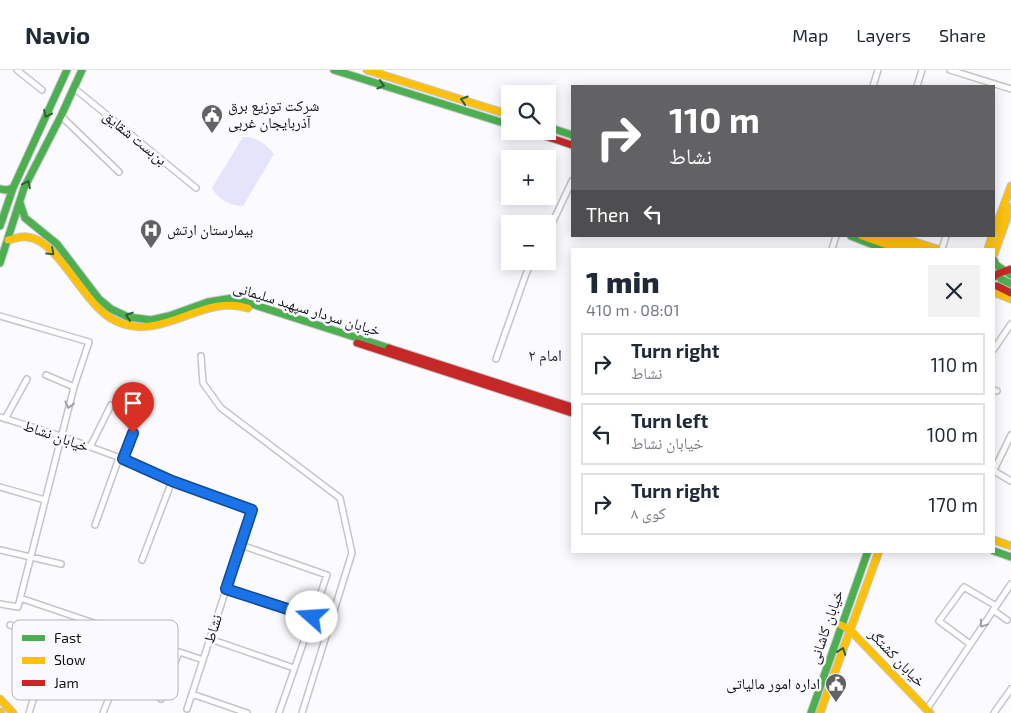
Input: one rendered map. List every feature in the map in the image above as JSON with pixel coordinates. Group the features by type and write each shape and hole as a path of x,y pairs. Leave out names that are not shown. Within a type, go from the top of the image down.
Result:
{"main road":[{"path":"0,226 13,188 67,70"},
{"path":"334,70 501,122"},
{"path":"367,70 501,112"},
{"path":"0,263 24,188 82,71"},
{"path":"556,130 571,135"},
{"path":"556,139 571,144"},
{"path":"995,229 1011,186"},
{"path":"0,189 13,188"},
{"name":"خیابان سردار سپهبد سلیمانی","path":"20,203 25,218 57,244 99,300 111,309 128,317 151,320 169,316 208,302 233,298 571,407"},
{"path":"995,251 1011,207"},
{"name":"خیابان سردار سپهبد سلیمانی","path":"8,240 22,237 42,243 54,253 94,305 105,315 131,327 155,327 219,304 232,303 571,413"},
{"path":"885,237 921,243"},
{"path":"900,237 934,248"},
{"path":"863,242 881,248"},
{"path":"863,242 894,248"},
{"path":"995,262 996,265 1009,272"},
{"path":"996,286 997,274 1009,272"},
{"path":"996,286 1011,284"},
{"path":"996,286 1011,293"},
{"path":"996,286 1011,300"},
{"path":"995,541 1010,552"},
{"path":"995,551 1010,552"},
{"name":"خیابان کاشانی","path":"811,713 867,553"},
{"path":"820,713 878,553"},
{"name":"خیابان کشتگر","path":"841,625 850,630 929,711"},
{"path":"0,700 13,713"}],"street":[{"path":"17,70 42,90"},
{"path":"873,85 878,70"},
{"path":"917,85 922,70"},
{"path":"950,70 986,84"},
{"path":"995,86 1011,89"},
{"name":"بن‌بست شقایق","path":"74,88 196,188"},
{"path":"61,116 119,172"},
{"path":"556,215 571,183"},
{"path":"496,359 528,270"},
{"path":"0,316 89,342 74,387 18,607 0,604"},
{"path":"995,348 1011,324"},
{"path":"201,356 202,383 221,408 340,498 352,553 302,713"},
{"path":"46,375 74,387"},
{"path":"2,418 27,379"},
{"path":"90,447 111,405"},
{"name":"خیابان نشاط","path":"2,418 61,436 172,481 252,510"},
{"path":"95,525 133,433"},
{"path":"995,468 1011,435"},
{"path":"995,471 1011,481"},
{"path":"142,560 172,481"},
{"path":"0,488 45,500"},
{"name":"نشاط","path":"187,708 252,510"},
{"path":"241,545 327,574 279,713"},
{"path":"0,550 61,564"},
{"path":"929,711 970,644 1011,584"},
{"path":"970,644 939,621 964,588 994,608 1007,620"},
{"path":"226,589 312,617"},
{"path":"20,598 85,620"},
{"path":"210,639 294,668"},
{"path":"179,652 203,660"},
{"path":"994,713 1011,689"},
{"path":"192,694 247,713"},
{"path":"28,713 32,700"},
{"path":"103,713 108,700"}],"shaded area":[{"path":"243,137 261,142 274,154 243,206 239,206 221,199 212,188"}],"traffic: fast":[{"path":"0,226 13,188 67,70"},
{"path":"0,263 24,188 82,70"},
{"path":"334,70 501,122"},
{"path":"556,130 571,135"},
{"path":"0,189 13,188"},
{"path":"20,203 25,218 57,244 99,299 111,309 128,317 151,320 169,316 208,302 233,298 389,348"},
{"path":"854,237 881,248"},
{"path":"995,262 1011,275"},
{"path":"1001,279 1011,284"},
{"path":"995,551 1011,557"},
{"path":"811,713 867,553"}],"traffic: slow":[{"path":"367,70 501,112"},
{"path":"995,229 1011,186"},
{"path":"995,251 1011,207"},
{"path":"8,240 27,237 39,241 61,261 104,313 116,321 133,326 150,326 166,323 214,307 231,305 248,308"},
{"path":"865,237 896,248"},
{"path":"882,237 916,248"},
{"path":"899,237 934,248"},
{"path":"988,248 992,237"},
{"path":"995,292 1011,299"},
{"path":"995,540 1011,546"},
{"path":"820,713 878,553"},
{"path":"841,625 850,630 930,713"},
{"path":"0,699 13,713"}],"traffic: jam":[{"path":"556,140 571,145"},
{"path":"995,276 1011,269"},
{"path":"997,286 1011,293"},
{"path":"357,343 571,413"},
{"path":"389,348 571,407"}],"place":[{"name":"شرکت توزیع برق آذربایجان غربی","path":"212,134"},
{"name":"بیمارستان ارتش","path":"151,249"},
{"name":"اداره امور مالیاتی","path":"836,703"}],"district":[{"name":"امام ۲","path":"545,355"}],"route":[{"path":"133,433 123,459 172,481 252,510 226,589 312,617"}]}
